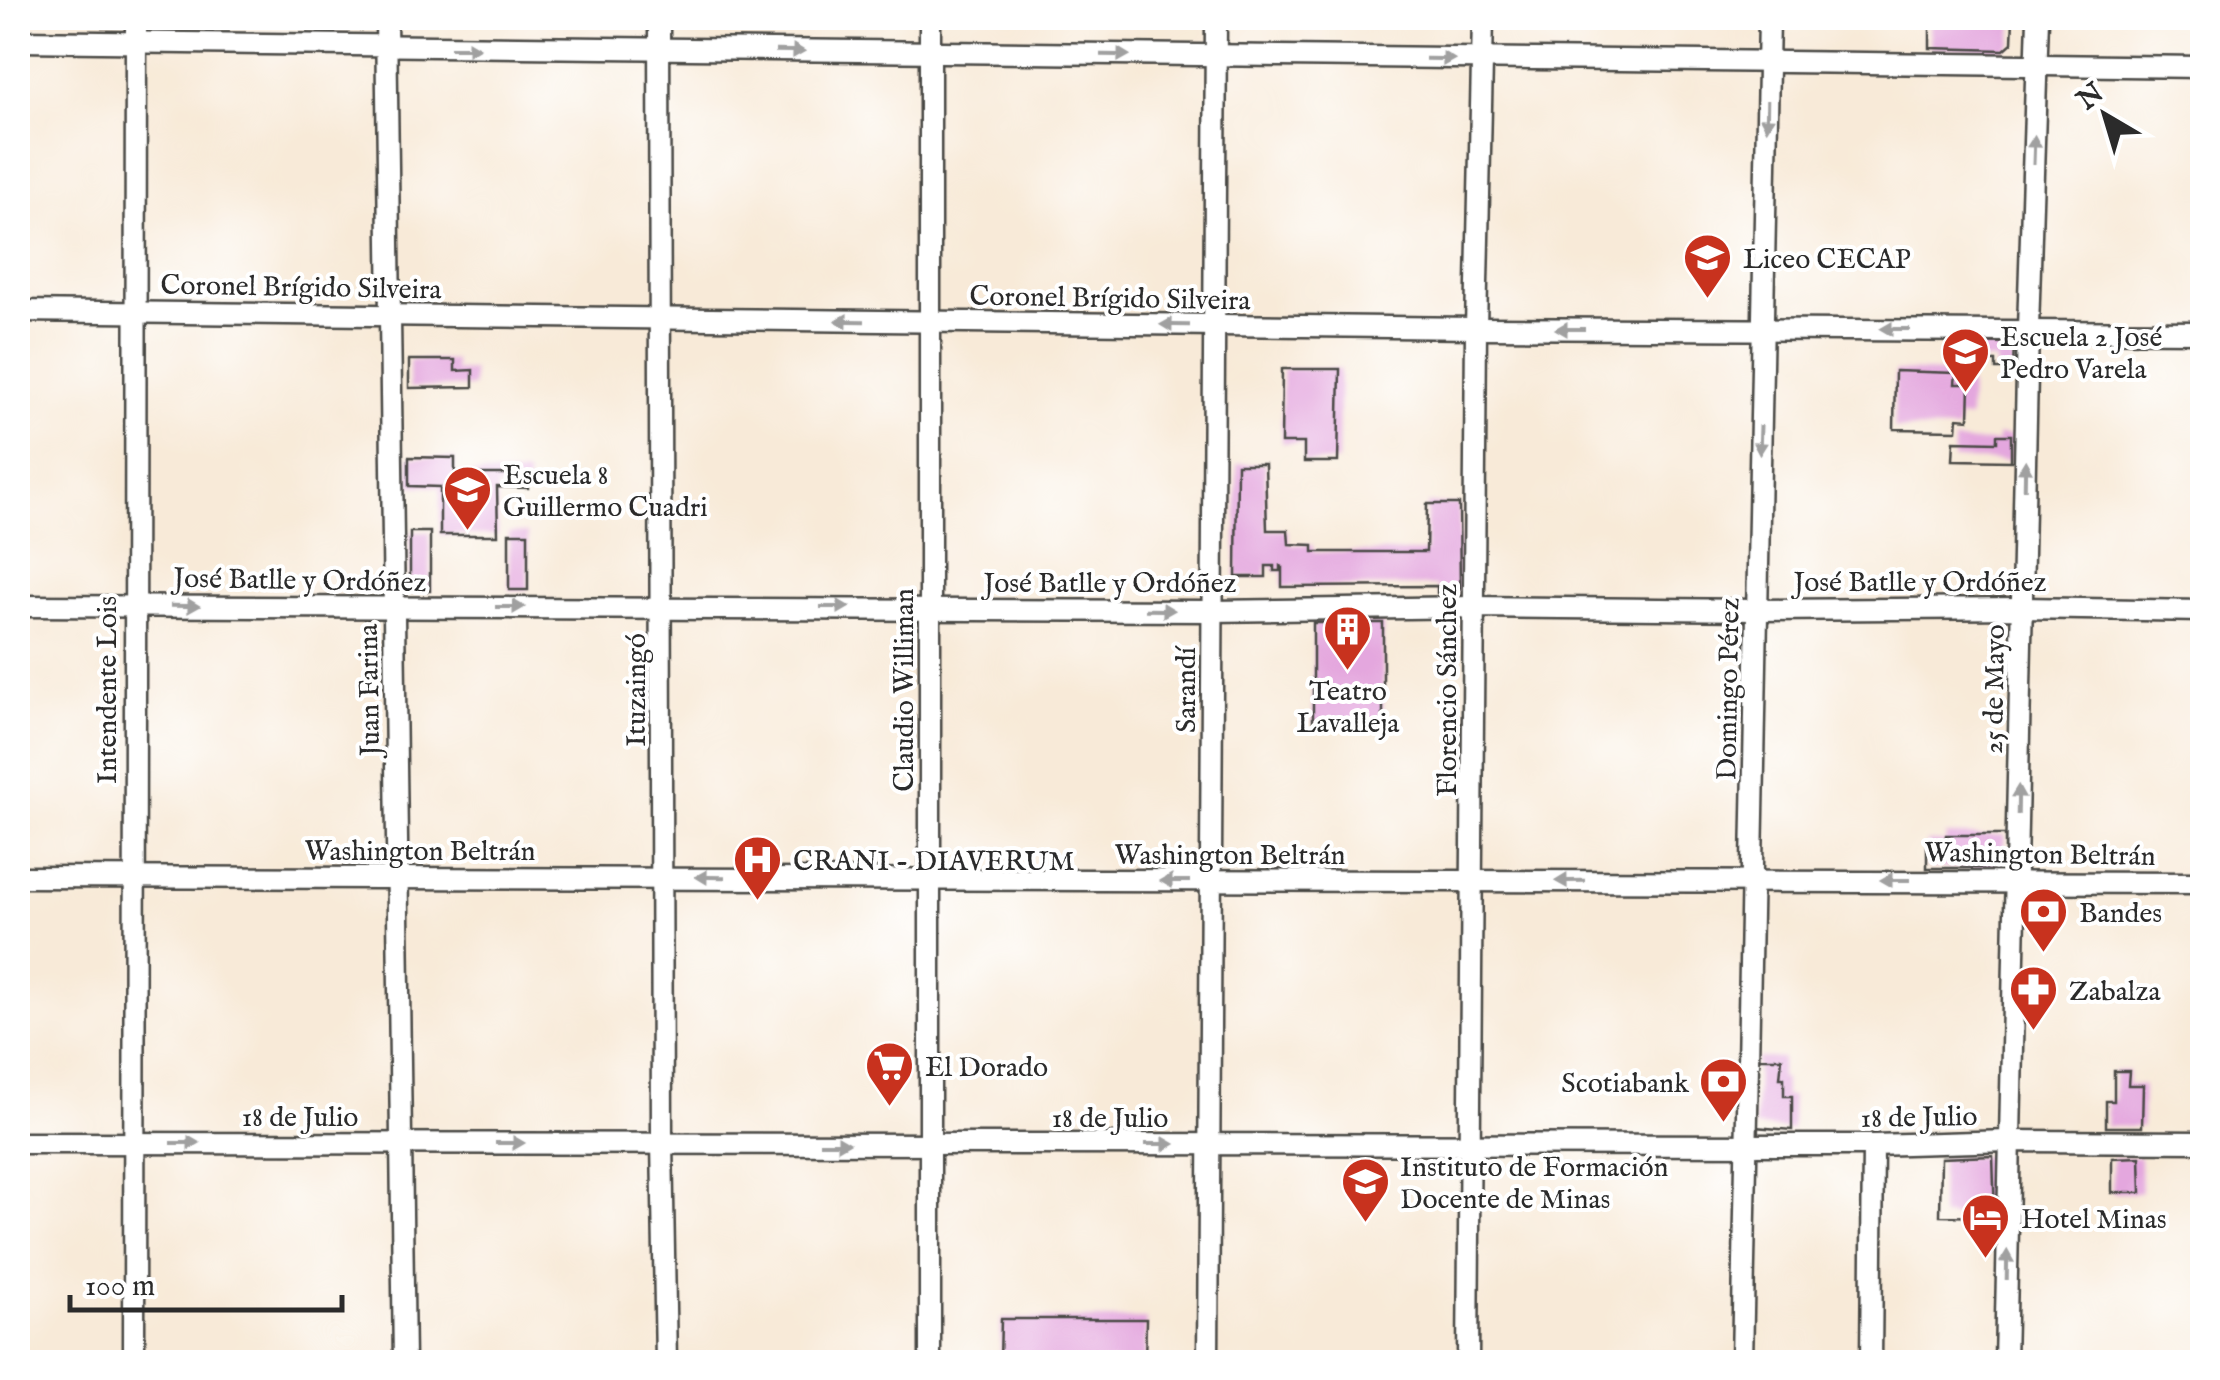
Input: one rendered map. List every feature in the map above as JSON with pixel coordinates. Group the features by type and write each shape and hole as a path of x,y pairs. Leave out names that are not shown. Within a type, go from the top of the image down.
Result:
{"street":[{"name":"Intendente Lois","path":"134,1362 136,18"},
{"name":"Juan Farina","path":"386,18 404,1362"},
{"name":"Ituzaingó","path":"659,18 666,1362"},
{"name":"Claudio Williman","path":"930,18 930,1362"},
{"name":"Sarandí","path":"1208,1362 1216,18"},
{"name":"Florencio Sánchez","path":"1468,1362 1476,328 1483,18"},
{"name":"Domingo Pérez","path":"1742,1362 1770,18"},
{"name":"25 de Mayo","path":"2005,1362 2038,18"},
{"path":"18,41 2202,67"},
{"name":"Coronel Brígido Silveira","path":"18,311 2202,332"},
{"name":"José Batlle y Ordóñez","path":"18,606 2202,610"},
{"name":"Washington Beltrán","path":"18,877 2202,883"},
{"name":"18 de Julio","path":"18,1143 2202,1142"},
{"path":"1871,1362 1873,1145"}],"building":[{"path":"1930,18 2013,18 2012,43 2004,50 1930,48"},
{"path":"1956,342 2014,343 2013,369 1996,369 1996,361 1955,360"},
{"path":"409,360 455,360 455,371 473,370 473,387 409,388"},
{"path":"1282,369 1340,369 1338,462 1304,462 1304,443 1281,443"},
{"path":"1895,371 1956,373 1955,384 1970,384 1969,419 1958,418 1957,430 1894,429"},
{"path":"1997,435 2011,435 2011,461 1953,460 1954,441 1997,442"},
{"path":"409,457 455,458 455,474 527,474 528,488 497,487 498,535 440,535 440,487 409,486"},
{"path":"1237,464 1265,464 1267,530 1288,530 1289,544 1313,545 1313,552 1426,552 1427,504 1459,504 1460,589 1455,593 1437,593 1437,586 1282,587 1280,566 1280,571 1274,571 1274,566 1266,566 1266,577 1236,577"},
{"path":"410,532 430,532 430,591 410,591"},
{"path":"509,533 528,533 528,590 509,590"},
{"name":"Teatro Lavalleja","path":"1313,623 1383,623 1383,722 1313,723"},
{"path":"1946,835 2005,835 2005,868 1927,868 1927,842 1945,842"},
{"path":"1757,1058 1782,1058 1780,1078 1784,1078 1784,1096 1792,1096 1792,1130 1755,1127"},
{"path":"2114,1071 2129,1071 2128,1085 2143,1085 2142,1127 2106,1127 2106,1101 2114,1101"},
{"path":"1993,1156 1995,1217 1940,1216 1941,1158"},
{"path":"2140,1157 2141,1193 2112,1193 2112,1158"},
{"path":"1001,1319 1146,1319 1145,1362 1000,1362"}],"place":[{"name":"Liceo CECAP","path":"1708,300"},
{"name":"Escuela 2 José Pedro Varela","path":"1965,394"},
{"name":"Escuela 8 Guillermo Cuadri","path":"468,532"},
{"name":"Teatro Lavalleja","path":"1348,672"},
{"name":"CRANI - DIAVERUM","path":"758,902"},
{"name":"Bandes","path":"2044,954"},
{"name":"Zabalza","path":"2034,1032"},
{"name":"El Dorado","path":"890,1108"},
{"name":"Scotiabank","path":"1724,1124"},
{"name":"Instituto de Formación Docente de Minas","path":"1365,1224"},
{"name":"Hotel Minas","path":"1986,1260"}]}
